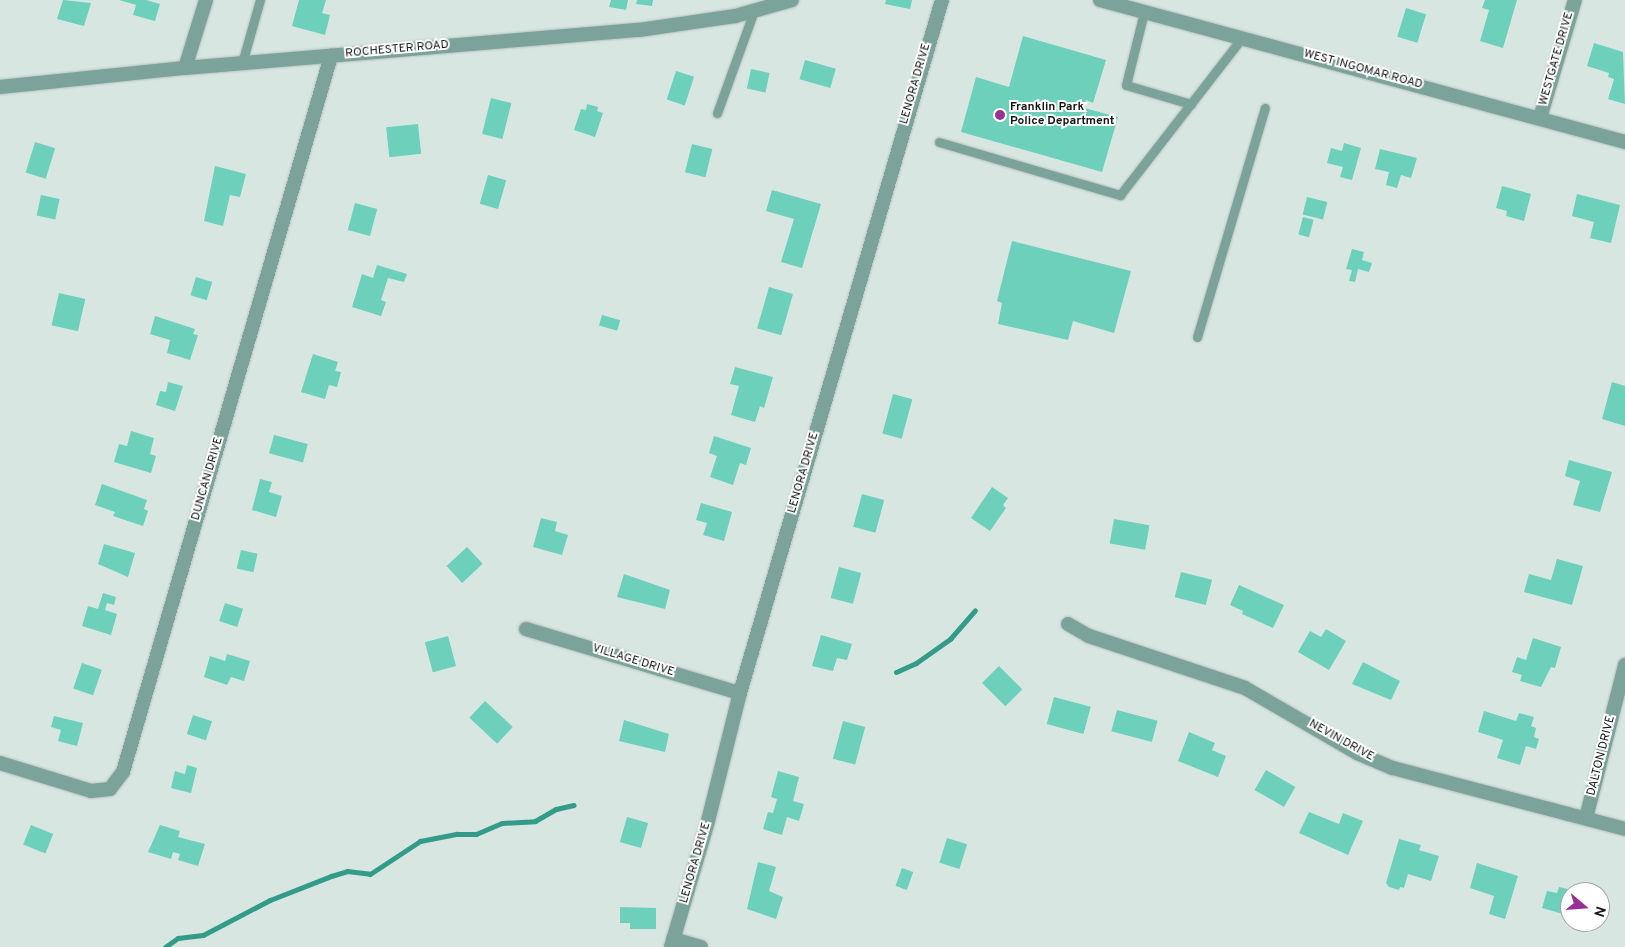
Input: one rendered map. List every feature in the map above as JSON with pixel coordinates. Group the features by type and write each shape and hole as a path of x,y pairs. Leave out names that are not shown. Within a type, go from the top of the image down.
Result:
{"street":[{"path":"185,68 206,0"},
{"name":"ROCHESTER ROAD","path":"0,87 185,68 639,30 692,24 754,11 792,0"},
{"name":"LENORA DRIVE","path":"672,943 740,693 942,0"},
{"name":"WEST INGOMAR ROAD","path":"1100,0 1625,142"},
{"name":"WESTGATE DRIVE","path":"1540,118 1575,0"},
{"name":"DUNCAN DRIVE","path":"0,763 92,791 110,789 123,772 331,56"},
{"name":"NEVIN DRIVE","path":"1068,624 1089,636 1245,688 1357,753 1393,768 1625,829"},
{"name":"VILLAGE DRIVE","path":"526,629 740,693"},
{"name":"DALTON DRIVE","path":"1586,818 1625,664"},
{"path":"672,943 701,947"}],"lane":[{"path":"242,63 260,0"},
{"path":"717,113 754,11"},
{"path":"1144,12 1126,85 1191,104"},
{"path":"939,142 1120,195 1242,38"},
{"path":"1198,337 1265,108"}],"building":[{"path":"63,0 91,3 84,26 57,19"},
{"path":"119,0 146,0 160,4 155,21 133,15 136,5"},
{"path":"299,0 326,0 322,13 330,15 325,35 292,26"},
{"path":"611,0 628,0 626,10 609,7"},
{"path":"637,0 653,0 652,6 636,4"},
{"path":"886,0 912,0 910,9 885,4"},
{"path":"1485,0 1517,0 1503,48 1480,41 1489,10 1482,8"},
{"path":"1406,8 1426,14 1417,43 1397,37"},
{"path":"1023,36 1106,60 1093,103 1086,100 1084,108 1118,117 1102,172 961,132 976,77 1009,87"},
{"path":"1594,43 1623,52 1625,104 1608,99 1614,79 1608,77 1609,73 1587,66"},
{"path":"805,60 836,69 830,88 799,79"},
{"path":"751,69 770,73 765,93 747,89"},
{"path":"676,71 694,77 685,105 667,100"},
{"path":"491,98 511,103 502,139 482,134"},
{"path":"587,104 598,107 597,111 603,113 595,137 574,130 581,109 586,110"},
{"path":"418,124 421,154 389,157 386,127"},
{"path":"35,142 55,148 46,179 26,173"},
{"path":"1344,143 1361,148 1352,180 1340,177 1343,167 1327,163 1331,148 1342,151"},
{"path":"692,144 712,149 705,177 685,172"},
{"path":"1380,149 1417,158 1411,178 1401,175 1397,188 1386,185 1389,172 1375,169"},
{"path":"215,166 246,174 240,197 230,195 223,226 204,221"},
{"path":"488,175 506,180 498,209 480,204"},
{"path":"1502,186 1531,194 1524,221 1506,216 1507,211 1496,208"},
{"path":"772,190 821,204 802,268 781,262 794,219 766,211"},
{"path":"1577,194 1620,205 1611,243 1590,238 1594,222 1572,216"},
{"path":"41,195 60,199 55,219 37,216"},
{"path":"1307,197 1327,202 1323,220 1303,214"},
{"path":"355,203 377,209 370,236 348,230"},
{"path":"1303,217 1314,220 1309,237 1298,234"},
{"path":"1012,241 1131,271 1114,333 1073,321 1068,340 998,324 1002,303 997,301"},
{"path":"1352,249 1364,252 1362,260 1372,263 1369,272 1358,269 1355,282 1349,281 1352,270 1346,269"},
{"path":"377,265 407,274 404,282 388,278 381,300 386,302 381,316 352,307 362,274 373,278"},
{"path":"196,277 212,282 207,300 190,295"},
{"path":"769,287 793,294 781,335 757,328"},
{"path":"59,293 85,299 78,331 52,325"},
{"path":"602,315 620,320 617,331 599,326"},
{"path":"155,316 195,329 193,334 198,335 190,360 167,353 170,340 150,334"},
{"path":"313,354 338,362 335,371 341,372 337,387 329,385 325,399 301,392"},
{"path":"735,367 773,377 764,408 760,406 755,422 731,415 739,386 730,384"},
{"path":"168,382 183,386 175,411 156,405 160,391 166,392"},
{"path":"1612,382 1625,386 1625,426 1602,419"},
{"path":"893,394 912,399 902,439 882,434"},
{"path":"131,431 154,438 150,454 156,456 151,473 114,462 119,444 127,446"},
{"path":"274,435 308,444 303,462 269,453"},
{"path":"714,436 751,448 746,465 740,463 733,485 710,477 717,456 709,453"},
{"path":"1569,460 1612,472 1600,512 1573,505 1580,481 1565,476"},
{"path":"260,479 272,482 269,492 282,496 276,517 252,510"},
{"path":"102,484 147,500 144,509 148,511 143,526 113,516 115,512 95,505"},
{"path":"992,487 1008,498 1003,505 1006,508 990,531 971,518"},
{"path":"862,494 884,500 875,533 853,527"},
{"path":"701,503 732,512 724,541 703,535 707,523 696,520"},
{"path":"541,518 557,522 555,531 568,535 562,555 533,547"},
{"path":"1114,519 1149,525 1145,550 1110,544"},
{"path":"104,544 135,553 128,577 98,564"},
{"path":"467,547 483,564 462,583 447,566"},
{"path":"241,550 258,554 253,572 237,569"},
{"path":"1557,559 1583,566 1572,605 1524,592 1529,574 1551,580"},
{"path":"839,567 861,573 853,604 831,598"},
{"path":"1181,572 1212,580 1206,605 1175,597"},
{"path":"624,574 670,590 665,609 617,597"},
{"path":"1239,585 1284,605 1273,628 1242,614 1243,611 1230,605"},
{"path":"103,593 116,597 114,605 107,603 105,610 117,614 111,635 82,626 88,606 98,609"},
{"path":"225,603 243,609 237,627 219,621"},
{"path":"1326,629 1346,641 1329,670 1298,652 1310,631 1321,637"},
{"path":"821,635 852,644 847,660 837,658 833,671 812,666"},
{"path":"448,636 456,666 433,672 425,642"},
{"path":"1533,638 1561,647 1555,668 1551,667 1541,687 1520,681 1522,675 1512,672 1517,657 1526,660"},
{"path":"227,654 250,661 244,681 231,677 227,685 204,677 210,656 225,661"},
{"path":"1363,662 1400,681 1391,700 1352,684"},
{"path":"82,663 102,670 93,695 73,689"},
{"path":"999,666 1022,689 1005,706 982,683"},
{"path":"1054,697 1091,707 1083,734 1047,724"},
{"path":"485,701 513,727 497,744 469,718"},
{"path":"1117,710 1158,721 1152,742 1111,731"},
{"path":"1484,711 1516,721 1519,713 1534,717 1531,726 1536,728 1534,737 1539,739 1536,749 1526,746 1520,765 1497,758 1503,740 1478,732"},
{"path":"193,715 212,721 206,740 187,734"},
{"path":"54,716 83,723 77,746 58,741 61,730 51,727"},
{"path":"624,720 669,734 665,752 619,741"},
{"path":"843,721 865,727 855,765 833,759"},
{"path":"1189,732 1215,743 1212,750 1226,756 1218,777 1178,761"},
{"path":"187,765 197,768 191,793 171,788 175,771 185,774"},
{"path":"1266,770 1295,787 1284,807 1254,790"},
{"path":"778,771 799,777 793,801 804,804 799,821 787,817 782,835 763,829 768,812 773,813 777,799 771,797"},
{"path":"1309,812 1339,824 1343,813 1363,821 1348,855 1299,833"},
{"path":"627,817 648,823 641,848 620,842"},
{"path":"31,825 53,834 45,853 23,844"},
{"path":"160,825 180,831 178,837 205,844 198,866 178,860 180,854 173,852 171,859 148,852"},
{"path":"947,838 967,844 959,869 939,863"},
{"path":"1399,839 1421,845 1419,850 1439,856 1431,881 1408,874 1404,888 1400,887 1399,890 1389,887 1386,883"},
{"path":"758,862 776,867 769,891 783,897 776,919 747,909"},
{"path":"1477,863 1518,876 1505,919 1489,914 1494,896 1470,888"},
{"path":"902,868 913,872 907,890 896,886"},
{"path":"1560,887 1560,913 1542,908 1547,891 1557,893"},
{"path":"620,907 656,908 656,929 630,929 630,923 620,923"}],"waterway":[{"path":"896,672 916,663 950,639 975,610"},
{"path":"165,947 178,938 203,935 270,900 331,876 347,871 370,874 420,841 457,834 476,834 502,823 535,821 556,809 574,805"}],"place":[{"name":"Franklin Park Police Department","path":"1000,115"}]}
